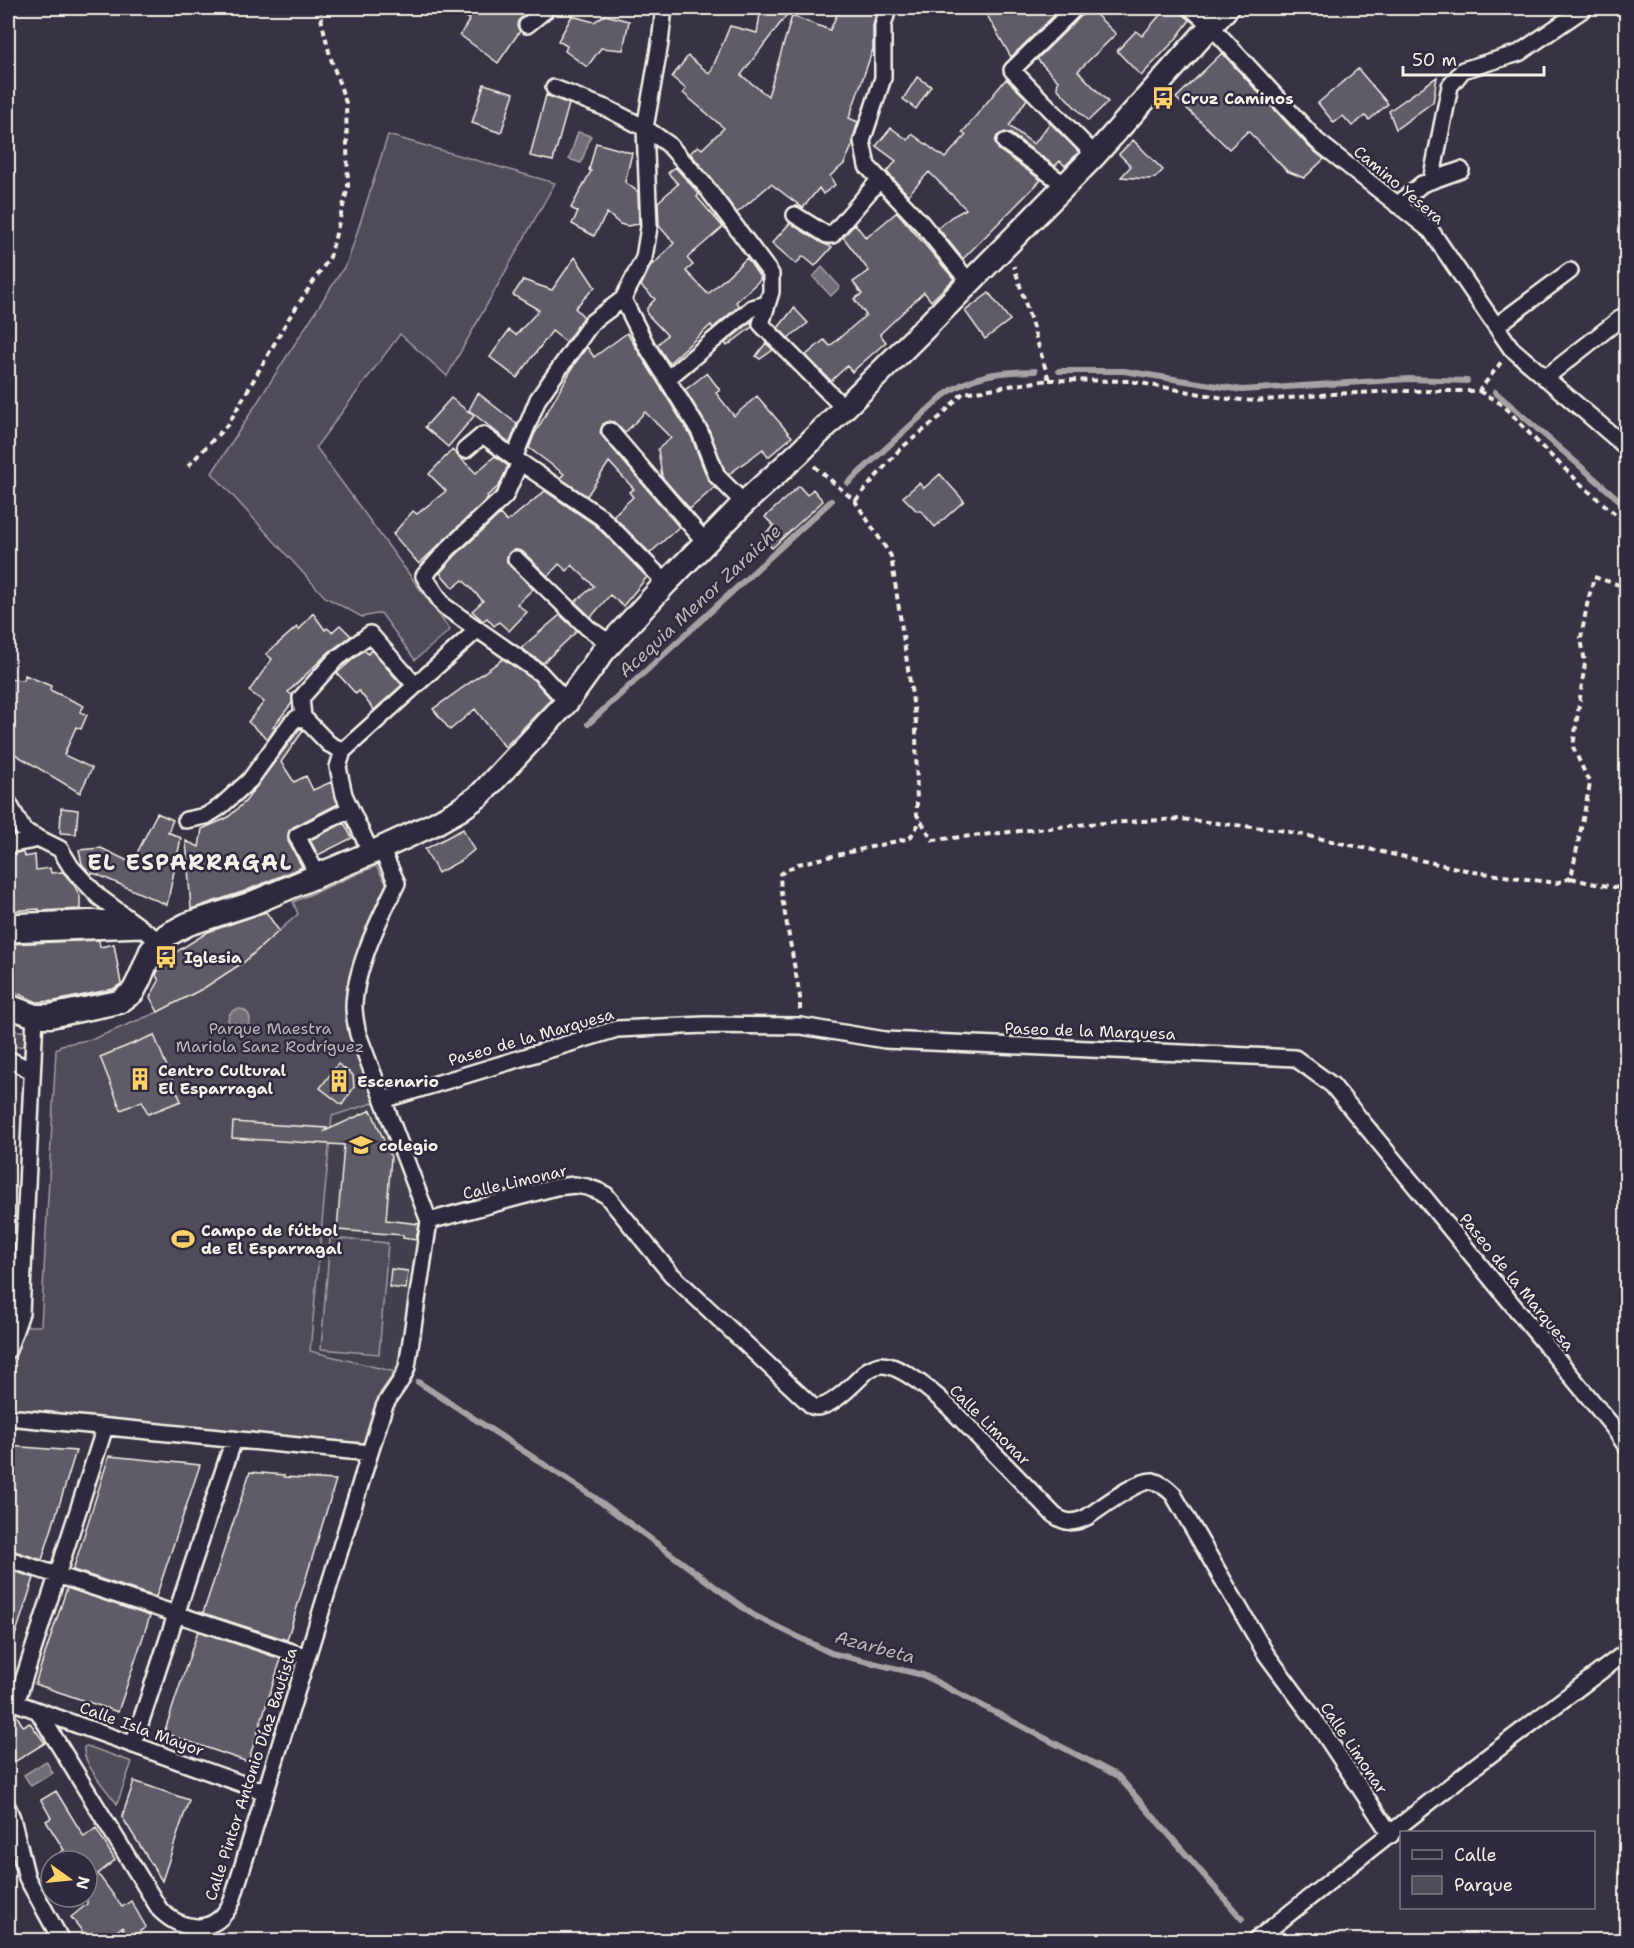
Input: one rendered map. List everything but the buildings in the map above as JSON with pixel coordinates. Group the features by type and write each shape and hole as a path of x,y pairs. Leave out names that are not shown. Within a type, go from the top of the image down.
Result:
{"main road":[{"path":"8,1006 35,1016 50,1016 111,1005 127,998 137,985 151,951 150,935 167,935 188,924 250,904 318,876 434,824 480,795 567,702 611,644 666,583 744,503 799,453 1095,155 1227,8"}],"street":[{"path":"527,25 548,8"},
{"path":"888,8 883,26 883,78 862,141 867,166 922,224 969,282"},
{"path":"1075,8 1012,70 1095,155"},
{"name":"Camino Yesera","path":"1191,8 1210,25 1317,141 1431,231 1511,348 1626,447"},
{"path":"1431,181 1450,86 1463,70 1519,53 1585,8"},
{"path":"567,702 540,673 444,606 424,576 448,549 505,496 538,399 592,322 623,299 644,258 650,227 645,128 662,9"},
{"path":"555,88 608,109 645,128 668,144 703,183 771,274 771,291 761,324 844,408"},
{"path":"1005,142 1065,185"},
{"path":"1397,205 1422,184 1461,170"},
{"path":"795,215 827,235 832,235 880,179"},
{"path":"1496,326 1569,271"},
{"path":"623,299 645,345 700,432 717,476 744,503"},
{"path":"667,379 752,308 767,304"},
{"path":"1545,378 1626,314"},
{"path":"610,431 706,543"},
{"path":"465,450 483,435 602,517 666,583"},
{"path":"516,559 588,628 611,644"},
{"path":"8,1417 370,1453 388,1399 406,1373 429,1221 358,1034 354,1006 365,957 397,883 350,808 344,795 338,767 343,751 477,630"},
{"path":"343,751 328,744 302,714 301,698 335,660 370,634 415,686"},
{"path":"186,820 206,816 220,807 250,780 291,723 302,714"},
{"path":"8,802 24,831 60,849 71,867 99,897 150,935"},
{"path":"318,876 297,836 350,808"},
{"path":"8,845 40,839"},
{"path":"8,922 125,917"},
{"path":"8,934 150,935"},
{"path":"8,1350 11,1332 21,1313 35,1016"},
{"name":"Paseo de la Marquesa","path":"383,1100 617,1029 705,1025 801,1026 885,1040 1295,1058 1332,1085 1614,1428 1626,1446"},
{"path":"8,1059 32,1071"},
{"name":"Calle Limonar","path":"429,1221 556,1187 575,1185 598,1191 613,1203 671,1274 812,1407 828,1405 874,1366 881,1365 897,1370 934,1393 1054,1515 1070,1523 1079,1522 1141,1483 1153,1481 1165,1486 1173,1494 1266,1654 1317,1723 1391,1835"},
{"path":"12,1702 58,1576 105,1427"},
{"path":"133,1745 234,1439"},
{"name":"Calle Pintor Antonio Díaz Bautista","path":"38,1711 160,1910 169,1919 189,1927 206,1926 220,1919 227,1911 370,1453"},
{"path":"8,1559 307,1657"},
{"path":"1256,1941 1474,1767 1626,1652"},
{"name":"Calle Isla Mayor","path":"12,1702 265,1792"},
{"path":"8,1808 27,1878 61,1941"}],"path":[{"path":"188,466 229,423 289,318 330,256 348,187 346,103 330,56 320,14 322,8"},
{"path":"1008,243 1049,380"},
{"path":"1479,391 1511,348"},
{"path":"855,501 900,449 940,417 963,393 1049,380 1129,381 1229,399 1255,400 1379,392 1479,391 1503,405 1551,456 1626,523"},
{"path":"799,453 855,501 891,556 916,722 917,815 933,840 1087,824 1180,819 1281,830 1475,872 1556,882 1571,878 1626,889"},
{"path":"1571,878 1590,784 1573,747 1585,663 1581,639 1587,605 1594,577 1626,587"},
{"path":"801,1026 800,997 781,892 780,874 798,864 910,838 921,820"}],"shaded area":[{"path":"578,132 591,136 581,163 569,159"},
{"path":"822,267 840,287 831,296 813,277"},
{"path":"239,1009 247,1012 250,1020 247,1028 239,1031 231,1028 228,1020 231,1012"},
{"path":"376,1102 419,1212 400,1373 310,1352 332,1116"},
{"path":"46,1761 53,1773 31,1786 24,1775"}],"green space":[{"path":"388,135 555,183 447,376 400,334 316,447 450,630 415,660 381,613 362,617 325,597 212,473 348,261"},
{"name":"Parque Maestra Mariola Sanz Rodríguez","path":"376,866 387,884 357,959 349,997 348,1017 353,1046 376,1102 332,1116 310,1351 395,1372 380,1393 365,1443 11,1413 8,1410 8,1372 26,1326 41,1326 56,1050 61,1045 93,1039 158,1012 244,962 298,914 293,902"},
{"path":"8,1029 25,1032 27,1038 24,1046 8,1045"},
{"path":"330,1238 388,1243 379,1354 321,1349"},
{"path":"87,1746 132,1762 117,1804 87,1761 84,1747"}],"waterway":[{"name":"Acequia Menor Zaraiche","path":"848,483 943,396 954,389 986,376 1035,371"},
{"name":"Acequia Menor Zaraiche","path":"1059,371 1124,371 1242,390 1409,379 1467,381"},
{"name":"Acequia Menor Zaraiche","path":"1495,392 1626,506"},
{"name":"Acequia Menor Zaraiche","path":"588,724 831,501"},
{"name":"Azarbeta","path":"418,1382 594,1497 753,1615 831,1653 923,1675 1118,1776 1242,1919"}],"place":[{"name":"Cruz Caminos","path":"1163,98"},
{"name":"Iglesia","path":"166,957"},
{"name":"Centro Cultural El Esparragal","path":"140,1079"},
{"name":"Escenario","path":"339,1081"},
{"name":"colegio","path":"361,1145"},
{"name":"Campo de fútbol de El Esparragal","path":"183,1239"}],"district":[{"name":"EL ESPARRAGAL","path":"190,862"}]}
